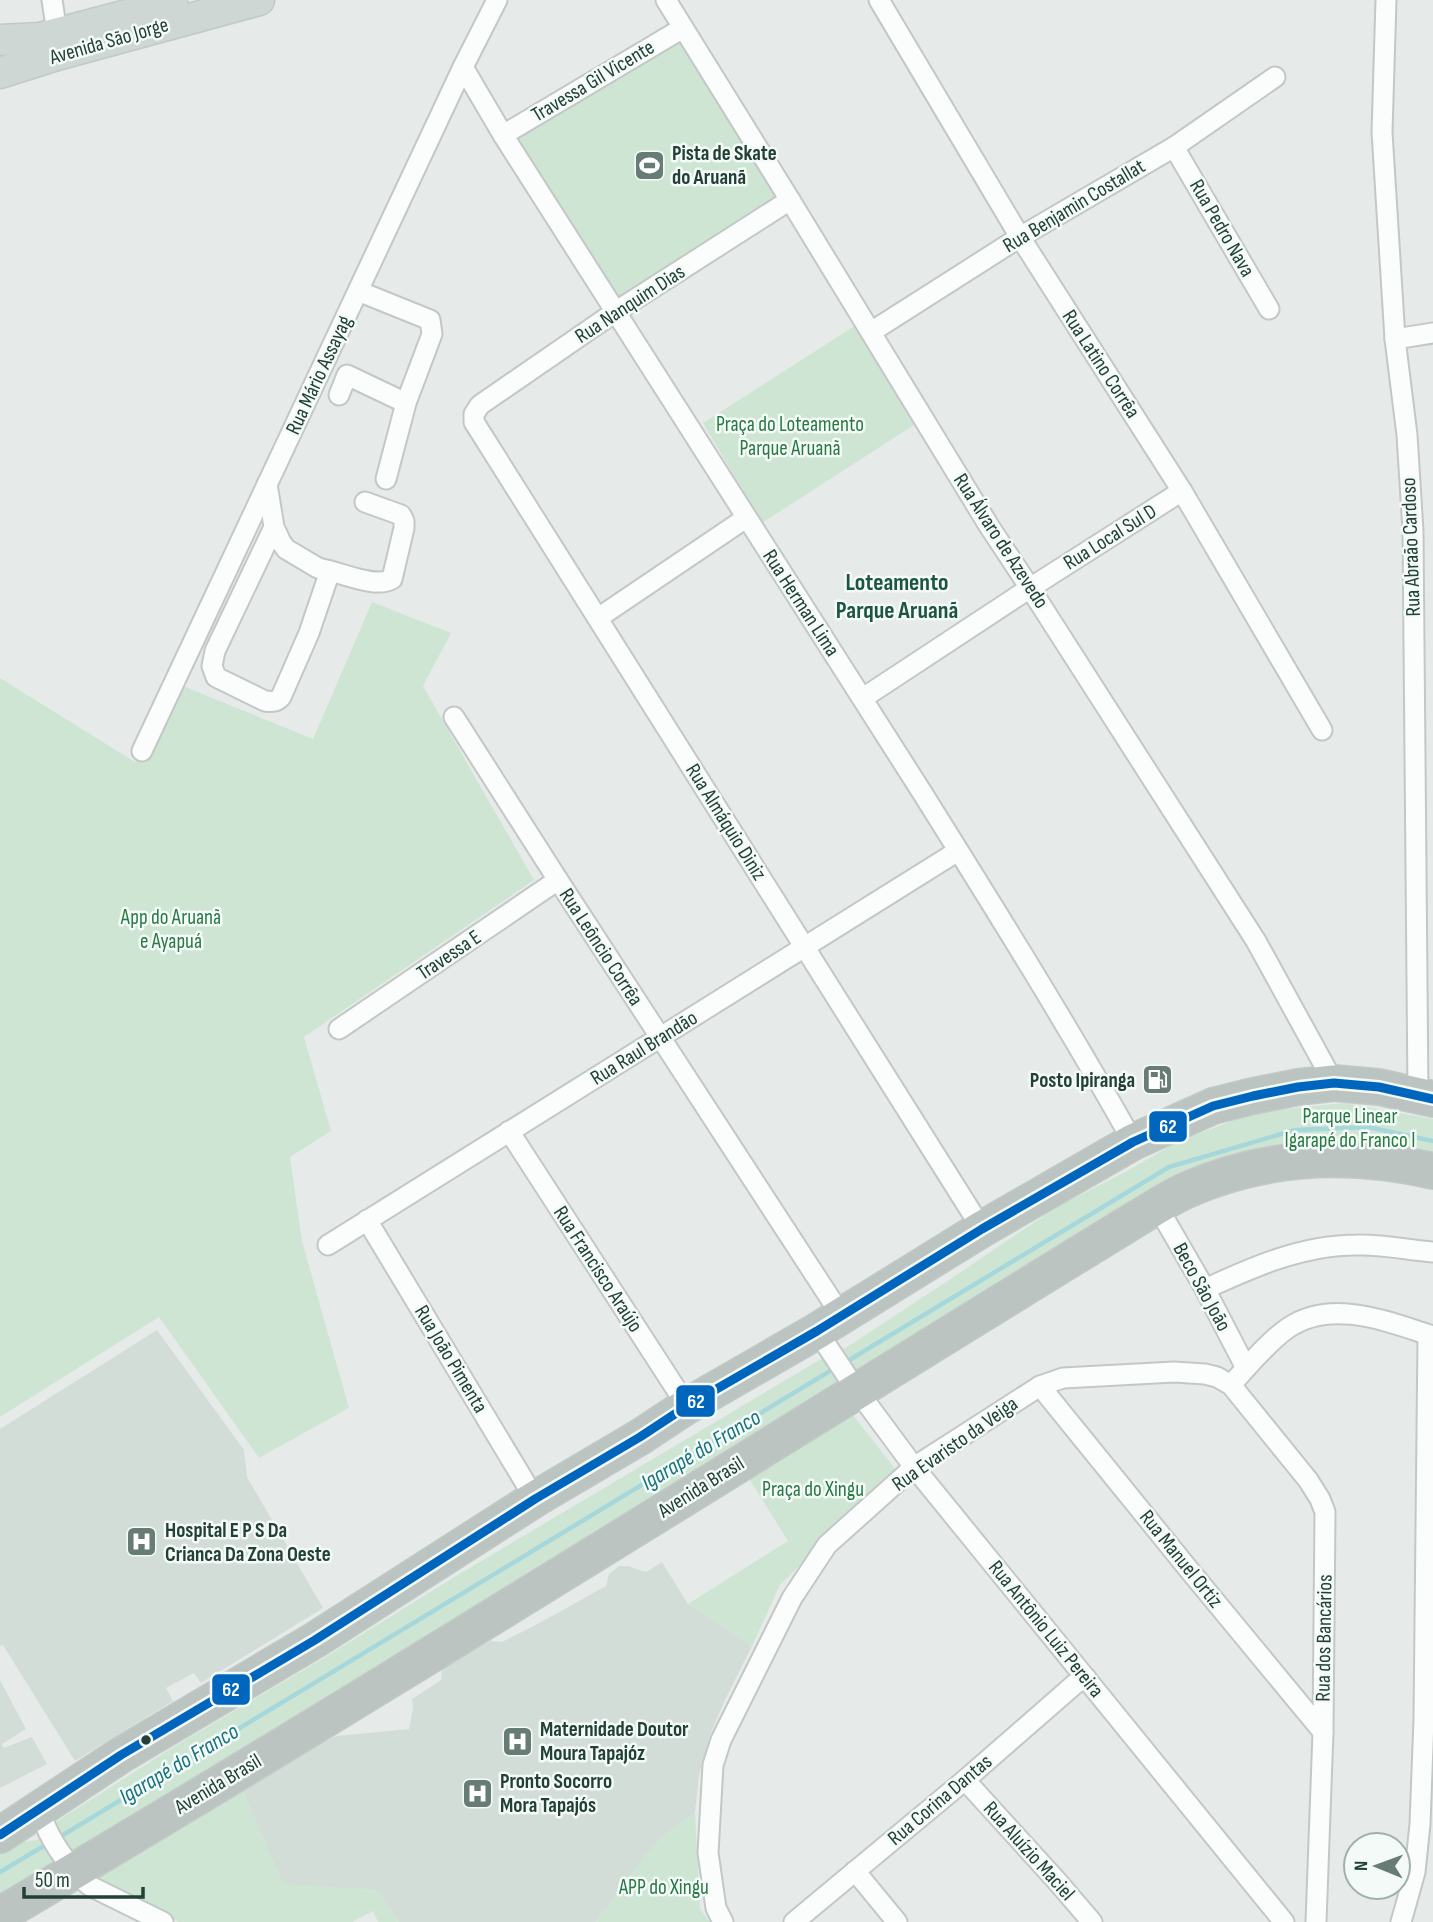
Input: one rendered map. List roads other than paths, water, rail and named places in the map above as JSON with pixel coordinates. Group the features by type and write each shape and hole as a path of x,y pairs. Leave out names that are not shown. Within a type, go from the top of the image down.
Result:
{"highway":[{"path":"0,1835 43,1817 121,1755 315,1640 535,1499 687,1406 828,1330 982,1229 1133,1142 1213,1106 1298,1087 1334,1083 1379,1087 1426,1097"},
{"name":"Avenida Brasil","path":"0,1915 70,1867 373,1691 854,1386 1157,1206 1216,1178 1247,1169 1308,1159 1369,1160 1433,1171"}],"main road":[{"name":"Avenida São Jorge","path":"0,40 40,38 183,0"},
{"name":"Avenida São Jorge","path":"0,74 57,55 259,0"}],"street":[{"path":"52,0 57,33"},
{"name":"Rua Mário Assayag","path":"142,751 463,67 497,0"},
{"name":"Rua Álvaro de Azevedo","path":"666,0 989,526 1255,941 1334,1083"},
{"name":"Rua Latino Corrêa","path":"879,0 1020,237 1182,491 1322,730"},
{"name":"Rua Abraão Cardoso","path":"1386,0 1382,132 1395,340 1407,435 1413,531 1426,1097"},
{"name":"Travessa Gil Vicente","path":"503,135 683,27"},
{"name":"Rua Herman Lima","path":"463,67 615,312 863,698 1092,1068 1133,1142"},
{"name":"Rua Benjamin Costallat","path":"872,332 1020,237 1174,147 1275,77"},
{"name":"Rua Pedro Nava","path":"1174,147 1269,309"},
{"name":"Rua Nanquim Dias","path":"474,414 480,405 615,312 790,200"},
{"path":"358,291 430,320 432,334 406,403 386,479"},
{"path":"1395,340 1433,333"},
{"path":"339,395 347,375 406,403"},
{"name":"Rua Almáquio Diniz","path":"474,414 474,422 982,1229"},
{"path":"267,484 274,527 286,550 318,568 385,584 392,579 404,521 401,515 365,502"},
{"name":"Rua Local Sul D","path":"863,698 1182,491"},
{"path":"598,618 746,518"},
{"path":"274,527 215,651 212,666 216,677 265,701 277,701 309,633 330,571"},
{"name":"Rua Leôncio Corrêa","path":"454,717 661,1038 828,1330"},
{"name":"Rua Raul Brandão","path":"328,1245 958,851"},
{"name":"Travessa E","path":"339,1029 558,880"},
{"name":"Rua Francisco Araújo","path":"509,1131 687,1406"},
{"name":"Beco São João","path":"1157,1206 1205,1289 1246,1368"},
{"name":"Rua João Pimenta","path":"367,1220 535,1499"},
{"path":"1205,1289 1258,1265 1313,1249 1356,1245 1433,1252"},
{"path":"1231,1385 1287,1328 1324,1313 1360,1315 1431,1336 1429,1716 1415,1872 1401,1922"},
{"name":"Rua Antônio Luiz Pereira","path":"828,1330 854,1386 914,1467 1284,1922"},
{"name":"Rua Evaristo da Veiga","path":"723,1922 716,1908 708,1853 713,1765 721,1740 792,1598 827,1545 914,1467 1041,1386 1063,1378 1174,1372 1205,1374 1231,1385"},
{"name":"Rua dos Bancários","path":"1231,1385 1308,1480 1325,1512 1323,1732 1316,1922"},
{"name":"Rua Manuel Ortiz","path":"1041,1386 1323,1732"},
{"name":"Rua Corina Dantas","path":"794,1922 965,1780 1075,1684 1086,1678"},
{"name":"Rua Aluízio Maciel","path":"965,1780 1092,1922"},
{"path":"43,1817 70,1867 90,1886 163,1922"},
{"path":"855,1871 897,1922"}],"waterway":[{"name":"Igarapé do Franco","path":"846,1362 1169,1167 1295,1130 1368,1127 1433,1141"},
{"name":"Igarapé do Franco","path":"58,1838 835,1368"},
{"name":"Igarapé do Franco","path":"0,1872 47,1844"}],"place":[{"name":"Pista de Skate do Aruanã","path":"649,165"},
{"name":"Posto Ipiranga","path":"1158,1080"},
{"name":"Hospital E P S Da Crianca Da Zona Oeste","path":"142,1542"},
{"name":"Maternidade Doutor Moura Tapajóz","path":"517,1741"},
{"name":"Pronto Socorro Mora Tapajós","path":"477,1793"}],"district":[{"name":"Loteamento Parque Aruanã","path":"897,596"}],"park label":[{"name":"Praça do Loteamento Parque Aruanã","path":"790,436"},
{"name":"App do Aruanã e Ayapuá","path":"171,929"},
{"name":"Parque Linear Igarapé do Franco I","path":"1350,1128"},
{"name":"Praça do Xingu","path":"813,1489"},
{"name":"APP do Xingu","path":"664,1887"}]}
